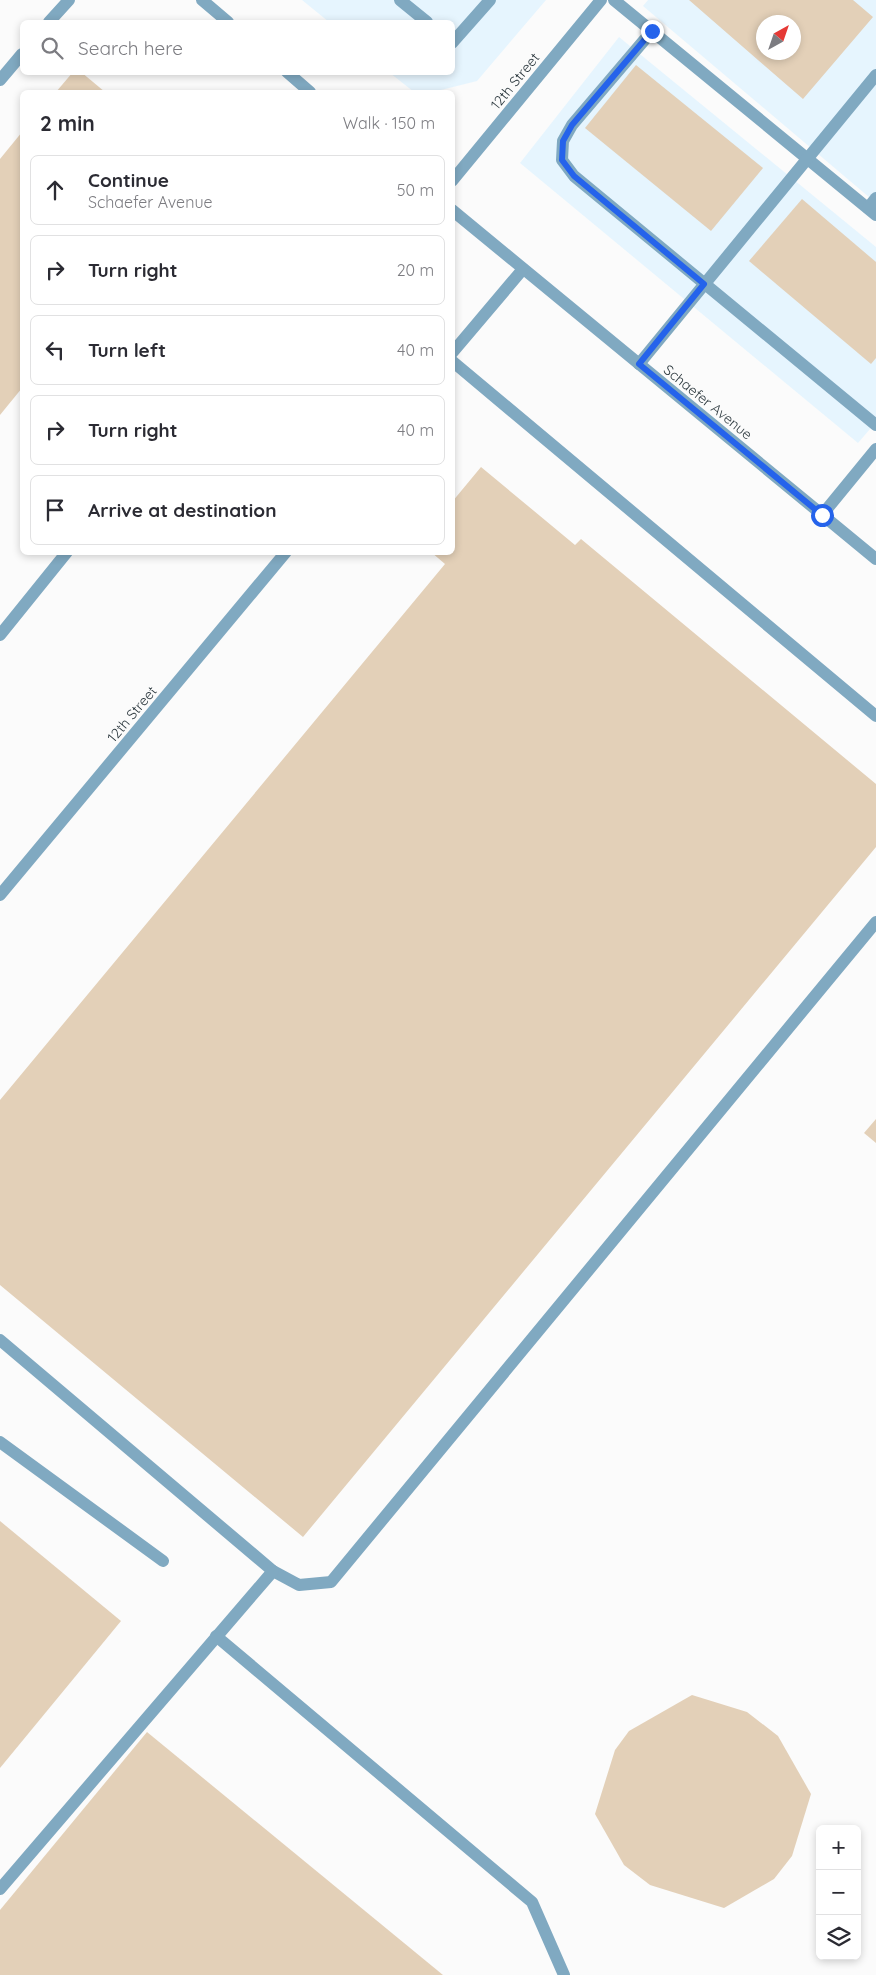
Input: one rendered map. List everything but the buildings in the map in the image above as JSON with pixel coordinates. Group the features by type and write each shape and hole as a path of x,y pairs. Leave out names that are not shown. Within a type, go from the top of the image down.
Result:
{"street":[{"path":"51,20 69,0"},
{"path":"202,0 226,20"},
{"path":"400,0 425,20"},
{"path":"455,40 490,0"},
{"name":"12th Street","path":"455,177 601,0"},
{"path":"614,0 808,158 873,207"},
{"path":"652,31 572,125 563,141 562,160 574,176 876,426"},
{"path":"0,80 20,56"},
{"path":"290,75 308,90"},
{"path":"639,364 876,75"},
{"name":"Schaefer Avenue","path":"455,212 876,559"},
{"path":"455,349 523,268"},
{"path":"455,364 876,716"},
{"path":"822,515 876,449"},
{"path":"0,635 65,555"},
{"name":"12th Street","path":"0,895 283,555"},
{"path":"0,1340 272,1571 299,1586 331,1582 876,922"},
{"path":"0,1442 163,1561"},
{"path":"0,1889 272,1571"},
{"path":"216,1636 532,1902 564,1975"}],"shaded area":[{"path":"302,0 546,0 477,81 441,90 411,90 393,75 455,75 455,20 327,20"},
{"path":"648,0 876,0 876,203 643,6"},
{"path":"619,37 876,247 876,422 858,443 520,163"}],"route":[{"path":"652,31 572,125 563,141 562,160 574,176 704,284 639,364 822,515"}]}
